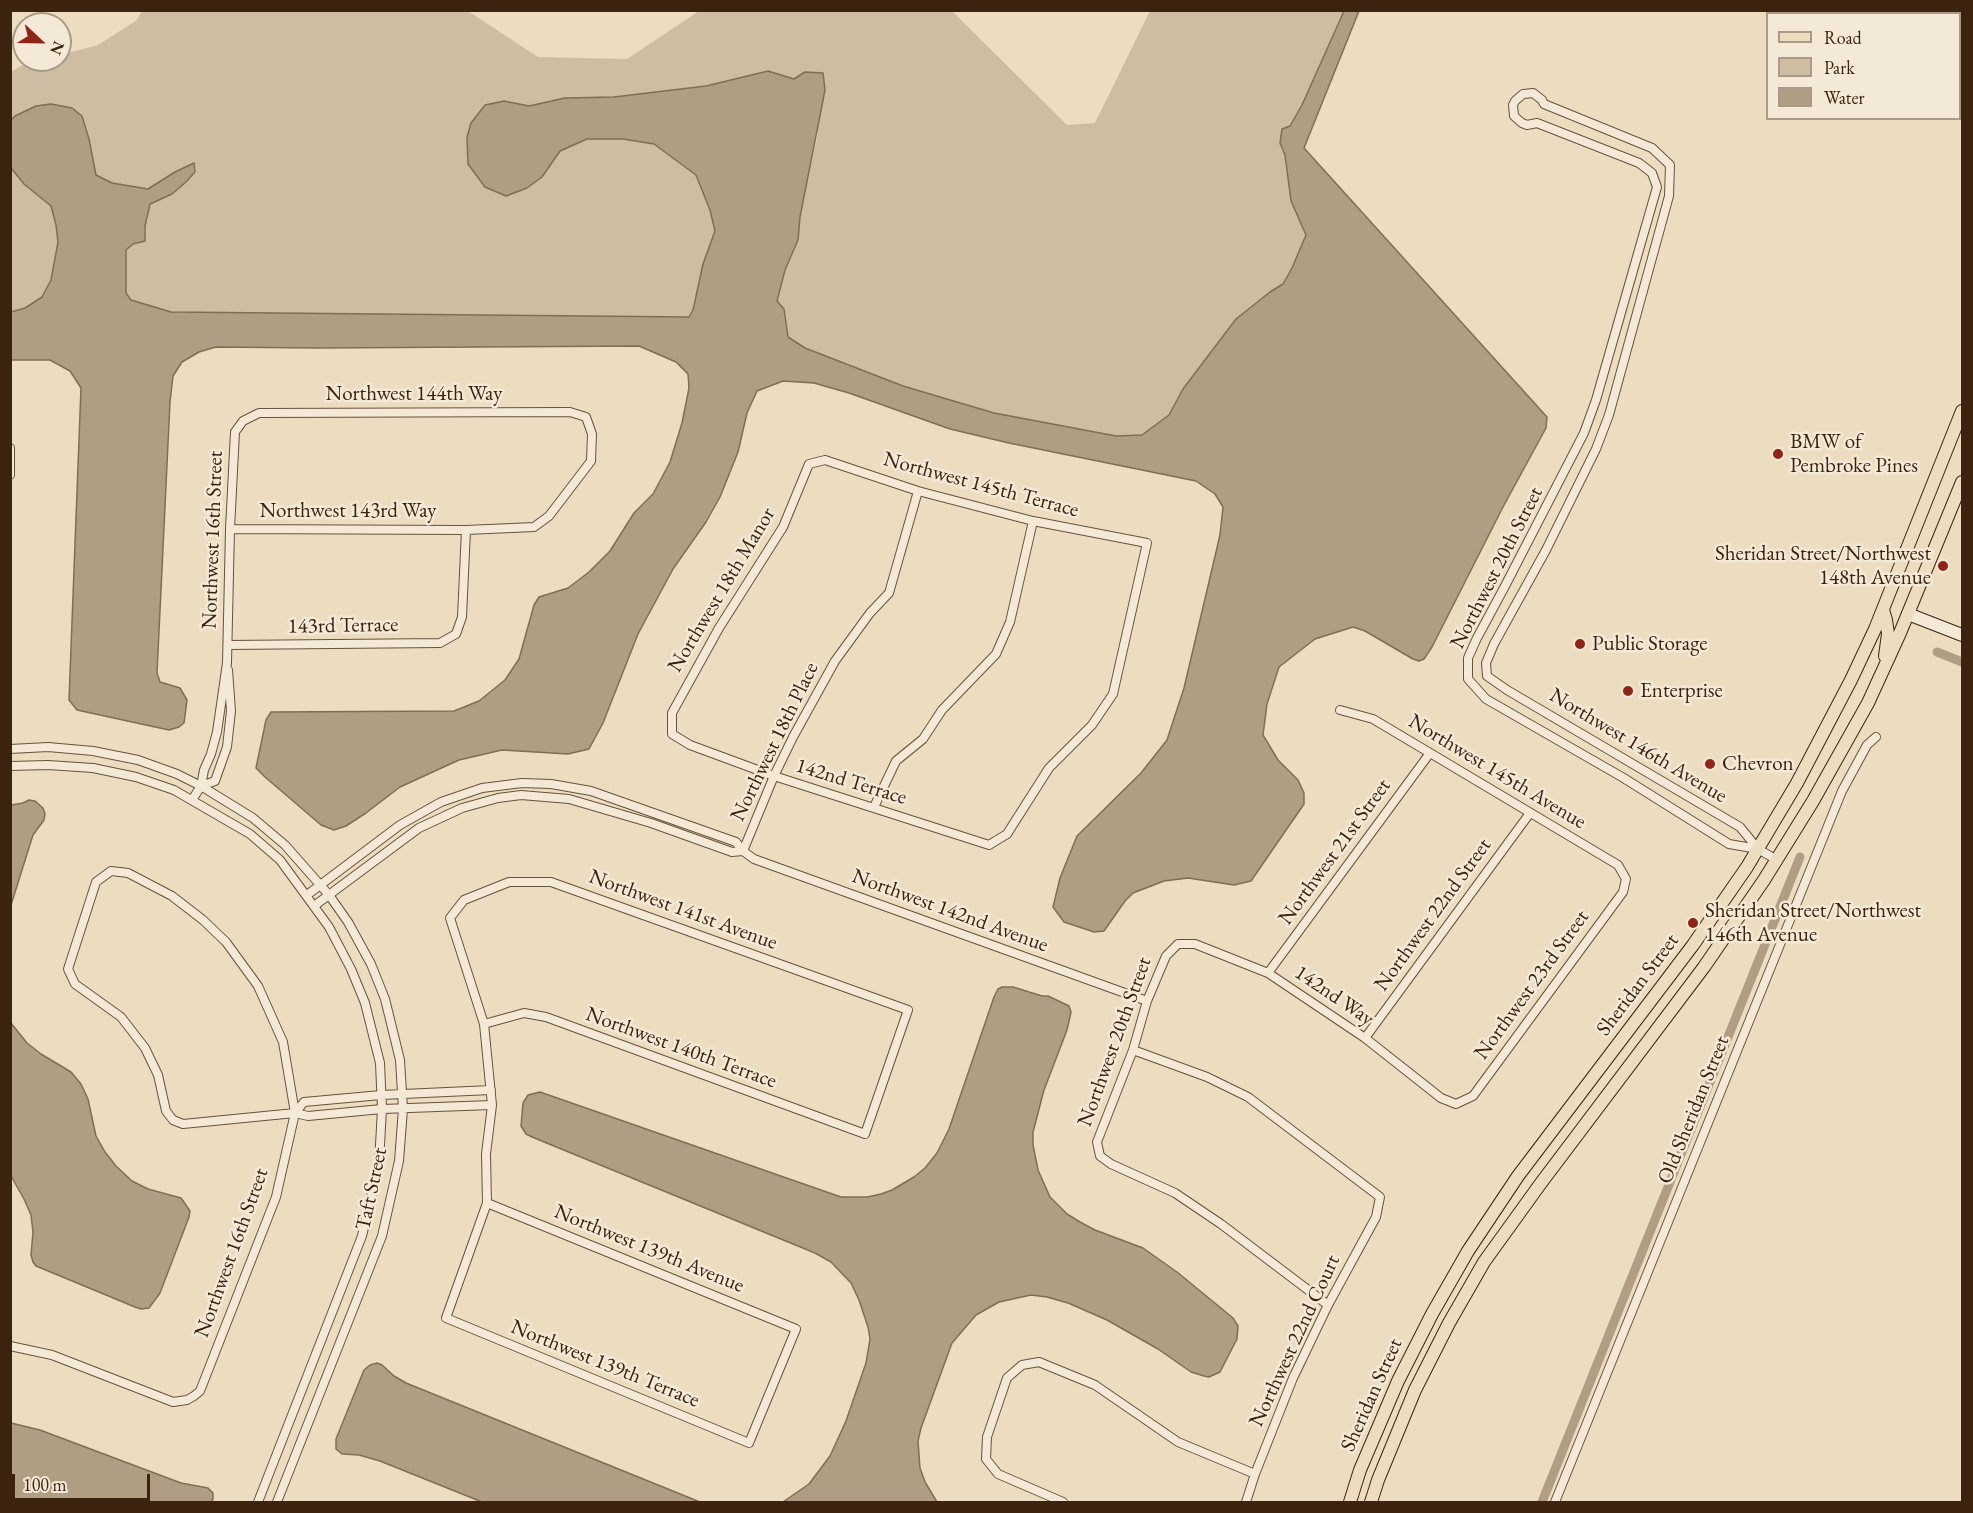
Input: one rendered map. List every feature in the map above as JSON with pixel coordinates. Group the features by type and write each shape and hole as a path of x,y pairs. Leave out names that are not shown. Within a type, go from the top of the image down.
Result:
{"main road":[{"name":"Sheridan Street","path":"1350,1503 1360,1470 1398,1381 1431,1314 1468,1251 1518,1176 1693,945 1758,849 1821,740 1875,628 1885,615 1962,411"},
{"name":"Sheridan Street","path":"1371,1503 1378,1480 1415,1390 1449,1323 1484,1262 1704,967 1777,860 1813,801 1884,668 1962,482"},
{"path":"1884,668 1888,634 1885,615 1908,615"}],"street":[{"name":"Northwest 20th Street","path":"1486,663 1596,449 1609,415 1670,196 1670,165 1652,148 1544,104 1533,93 1523,94 1515,100 1513,105 1514,116 1522,123 1537,123 1639,163 1652,173 1657,187 1596,400 1584,433 1477,638 1468,658 1468,679 1486,699 1612,771 1729,844 1758,849"},
{"name":"Northwest 144th Way","path":"243,421 259,413 570,412 586,417"},
{"name":"Northwest 143rd Way","path":"230,529 466,530 534,527 549,516 591,461 592,434 586,417"},
{"name":"Northwest 16th Street","path":"192,800 201,786 217,732 227,663 235,432 243,421"},
{"path":"10,448 10,476"},
{"name":"Northwest 145th Terrace","path":"809,464 825,460 918,491 1033,521 1146,543 1113,694 1092,725 1049,768 1007,834 989,845"},
{"name":"Northwest 18th Manor","path":"672,734 672,713 719,628 783,527 809,464"},
{"name":"Northwest 18th Place","path":"744,851 774,776 835,661 870,613 889,593 918,491"},
{"path":"874,807 896,761 923,739 942,710 996,654 1010,622 1033,521"},
{"name":"143rd Terrace","path":"228,645 440,643 456,634 462,617 466,530"},
{"path":"1908,615 1962,634"},
{"name":"Northwest 16th Street","path":"201,786 215,781 226,747 231,711 231,687 227,663"},
{"name":"Northwest 146th Avenue","path":"1486,663 1487,676 1507,690 1740,827 1758,849 1777,860"},
{"name":"Northwest 145th Avenue","path":"1340,710 1373,718 1618,865 1626,879"},
{"name":"142nd Terrace","path":"672,734 690,745 774,776 989,845"},
{"name":"Old Sheridan Street","path":"1554,1503 1842,791 1867,745 1876,737"},
{"path":"10,749 59,748 93,751 138,759 177,774 253,818 285,845 320,884"},
{"name":"Northwest 21st Street","path":"1268,973 1430,753"},
{"path":"10,766 48,765 93,768 136,777 174,790 250,834 280,860 307,895"},
{"name":"Northwest 142nd Avenue","path":"307,895 400,825 441,802 482,788 522,783 551,784 591,791 736,842 754,859 1147,1001"},
{"name":"Northwest 142nd Avenue","path":"314,906 418,828 478,803 521,795 556,797 588,804 651,823 732,852 744,851"},
{"name":"Northwest 22nd Street","path":"1365,1038 1530,813"},
{"name":"Northwest 16th Street","path":"10,1346 52,1355 173,1402 187,1400 200,1390 276,1197 295,1113 284,1042 258,986 226,942 203,920 172,896 128,873 111,871 96,882 68,969 75,984 121,1017 145,1048 158,1075 166,1112 173,1120 183,1124 295,1113"},
{"name":"Northwest 23rd Street","path":"1456,1104 1473,1096 1623,892 1626,879"},
{"name":"Northwest 141st Avenue","path":"484,1024 450,918 464,900 509,882 551,882 908,1010 865,1134"},
{"name":"Taft Street","path":"277,1503 382,1236 399,1161 403,1109 400,1060 385,999 371,964 348,922 320,884"},
{"name":"Taft Street","path":"258,1503 362,1236 379,1163 382,1109 380,1063 365,1003 351,969 329,927 307,895"},
{"name":"Northwest 20th Street","path":"1178,944 1166,956 1147,1001 1133,1050 1097,1142 1100,1156 1111,1164 1175,1193 1221,1224 1328,1305"},
{"name":"142nd Way","path":"1178,944 1195,944 1268,973 1365,1038 1441,1098 1456,1104"},
{"name":"Northwest 140th Terrace","path":"484,1024 524,1013 546,1017 865,1134"},
{"path":"484,1024 492,1105 486,1154 487,1203"},
{"name":"Northwest 22nd Court","path":"1133,1050 1207,1077 1248,1097 1380,1197 1376,1217 1328,1305 1293,1378 1246,1503"},
{"path":"491,1090 381,1095 304,1102 295,1113 308,1116 382,1109 492,1105"},
{"name":"Northwest 139th Terrace","path":"487,1203 446,1318 750,1443"},
{"name":"Northwest 139th Avenue","path":"487,1203 796,1329 750,1443"},
{"path":"1063,1503 998,1474 986,1459 987,1437 1007,1378 1022,1365 1039,1362 1095,1385 1178,1442 1255,1474"}],"green space":[{"path":"142,11 468,11 538,57 627,59 699,11 952,11 1067,125 1095,123 1150,11 1344,11 1302,105 1280,143 1285,155 1291,201 1306,235 1292,268 1283,284 1236,319 1183,389 1169,415 1142,435 1116,436 994,413 903,386 805,348 788,337 784,309 777,302 785,270 798,240 800,217 818,133 794,79 768,71 706,86 614,97 565,98 529,106 504,101 542,177 560,151 587,139 623,139 654,144 696,175 710,210 715,231 703,264 690,317 171,312 132,300 126,293 126,250 133,244 145,241 145,226 150,204 156,200 175,172 148,189 112,183 96,175 89,139 11,120 11,72 72,72 72,52 98,45 137,20"},
{"path":"10,168 24,184 51,206 58,242 51,280 42,298 25,308 11,312"}],"water":[{"path":"1344,11 1359,11 1304,148 1547,417 1546,428 1424,659 1419,661 1413,659 1365,631 1353,627 1315,639 1279,667 1267,704 1263,735 1278,760 1298,780 1304,793 1304,804 1251,881 1234,885 1188,878 1164,881 1133,893 1104,931 1094,932 1064,922 1053,907 1060,878 1077,836 1141,773 1167,740 1184,688 1220,535 1223,507 1215,494 1196,481 950,429 814,383 783,381 757,391 747,413 738,452 720,497 706,522 673,569 638,634 603,723 589,749 568,754 502,750 459,760 400,787 366,813 346,826 334,830 321,825 265,777 256,768 266,720 271,712 454,711 479,701 505,680 519,659 534,605 539,597 568,588 589,572 610,551 634,513 653,494 670,462 682,423 689,388 688,374 676,362 639,346 216,347 199,352 182,362 173,376 170,402 157,673 160,682 180,688 187,700 184,723 169,730 77,710 69,700 81,388 70,371 50,360 11,360 11,312 25,308 42,297 51,280 58,242 51,206 24,184 11,168 11,120 15,116 36,106 51,104 72,108 82,116 96,175 112,183 148,189 194,163 195,172 186,182 172,194 150,204 145,226 145,241 133,244 126,250 126,293 131,300 171,312 689,317 693,310 703,264 715,231 710,210 696,175 654,144 623,139 587,139 560,151 542,177 527,188 506,196 485,187 468,164 467,137 471,123 485,105 504,101 529,106 565,98 614,97 706,86 768,71 794,79 805,72 823,73 825,90 800,217 798,240 785,270 777,301 784,309 788,337 805,348 903,386 994,413 1116,436 1142,435 1169,415 1183,389 1236,319 1283,284 1292,268 1306,235 1291,201 1285,155 1280,143 1282,129 1290,126 1302,105"},
{"path":"29,800 35,801 43,808 44,820 33,835 11,905 11,805"},
{"path":"1013,987 1048,996 1069,1006 1071,1012 1067,1030 1044,1090 1033,1132 1038,1170 1050,1197 1067,1214 1080,1222 1143,1248 1177,1272 1233,1318 1238,1326 1237,1339 1220,1372 1209,1377 1191,1372 1158,1349 1107,1320 1068,1303 1031,1295 999,1302 976,1315 952,1343 921,1428 918,1441 920,1468 937,1502 783,1502 809,1484 830,1456 846,1421 866,1363 870,1339 868,1327 851,1283 831,1262 815,1253 526,1134 521,1126 523,1103 528,1095 540,1092 841,1197 867,1197 881,1194 914,1177 937,1153 949,1129 994,997 998,989"},
{"path":"11,1023 27,1043 71,1072 81,1084 88,1099 96,1136 116,1166 132,1181 148,1189 181,1198 190,1211 160,1293 149,1308 135,1307 36,1266 33,1262 31,1215 11,1176"},
{"path":"377,1363 406,1383 700,1502 482,1502 380,1461 359,1455 342,1454 336,1449 336,1439 364,1370"},
{"path":"11,1423 40,1430 181,1483 208,1488 213,1493 212,1502 11,1502"}],"waterway":[{"path":"1937,652 1962,662"},
{"path":"1542,1502 1800,857"}],"place":[{"name":"BMW of Pembroke Pines","path":"1778,454"},
{"name":"Sheridan Street/Northwest 148th Avenue","path":"1943,566"},
{"name":"Public Storage","path":"1580,644"},
{"name":"Enterprise","path":"1628,691"},
{"name":"Chevron","path":"1710,764"},
{"name":"Sheridan Street/Northwest 146th Avenue","path":"1693,923"}]}
